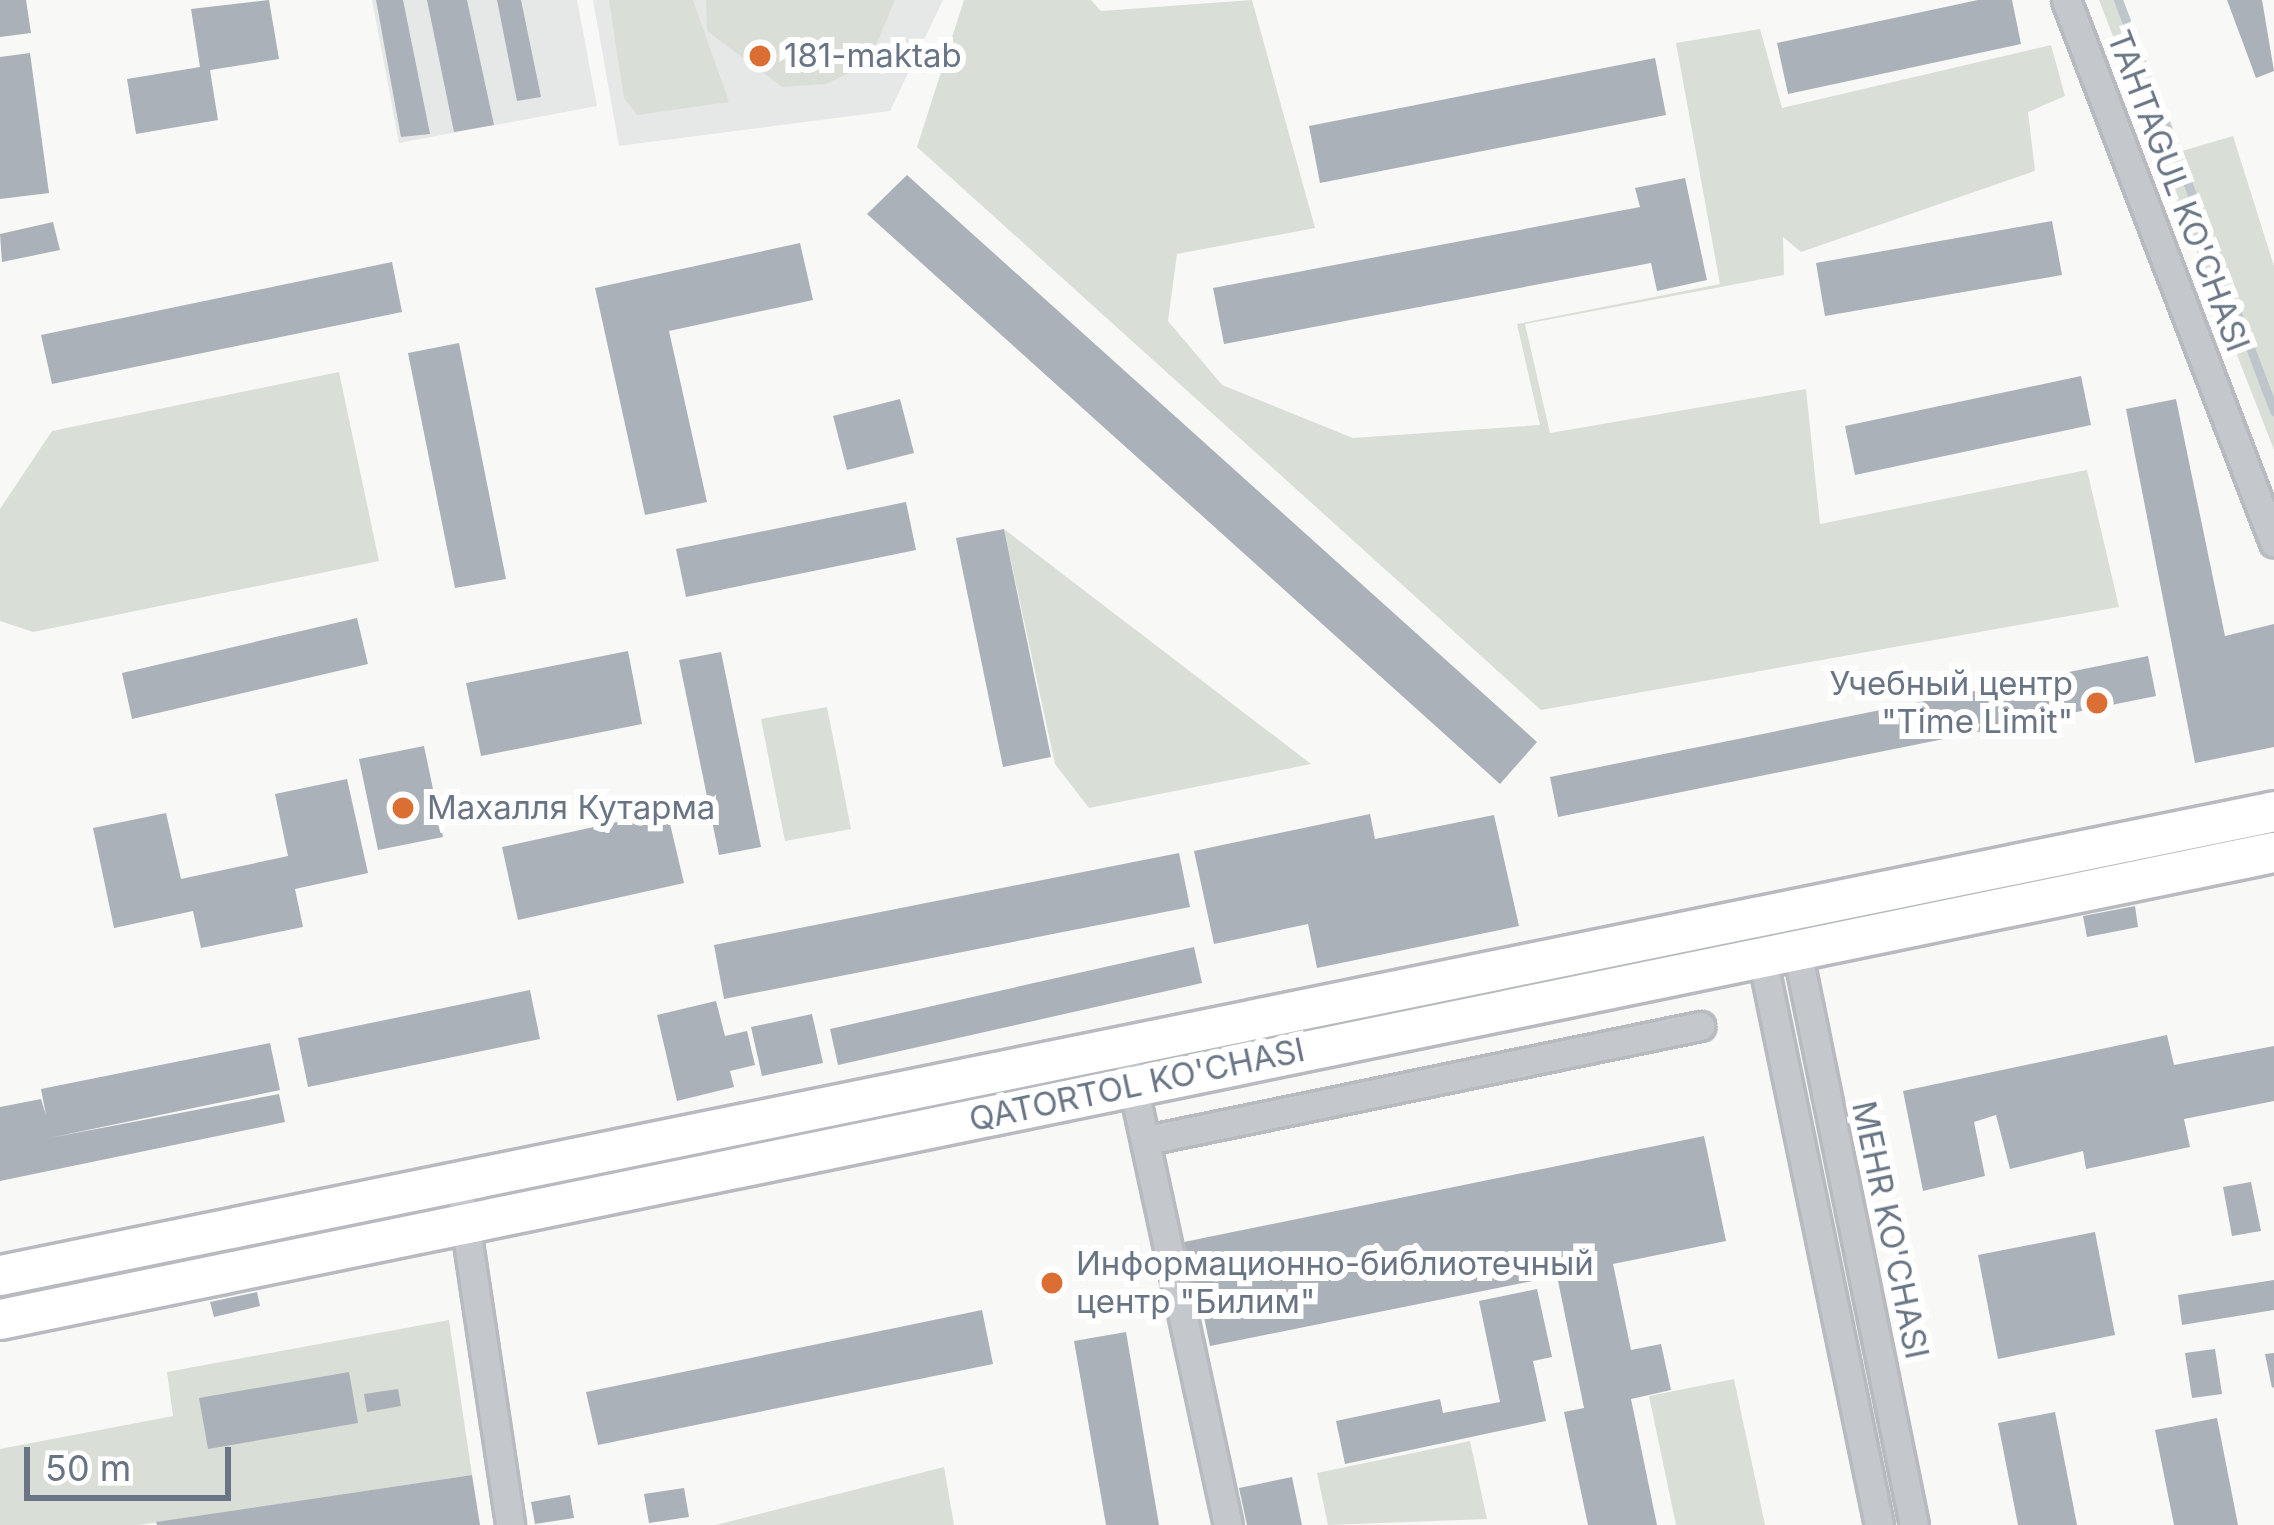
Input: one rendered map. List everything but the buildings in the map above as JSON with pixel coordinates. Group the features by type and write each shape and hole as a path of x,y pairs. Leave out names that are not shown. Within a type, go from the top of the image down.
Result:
{"main road":[{"name":"QATORTOL KO'CHASI","path":"0,1275 2274,811"},
{"name":"QATORTOL KO'CHASI","path":"0,1319 2274,852"},
{"path":"1770,914 1779,953"}],"street":[{"name":"TAHTAGUL KO'CHASI","path":"2066,0 2274,542"},
{"path":"1779,953 1879,1525"},
{"name":"MEHR KO'CHASI","path":"1779,953 1914,1525"},
{"path":"1147,1140 1700,1027"},
{"path":"1124,1046 1228,1525"},
{"path":"459,1182 510,1525"}],"shaded area":[{"path":"372,0 577,0 597,106 399,143"},
{"name":"181-maktab","path":"593,0 943,0 890,111 619,146"},
{"path":"609,0 693,0 729,102 637,115 624,98"},
{"path":"706,0 895,0 868,64 826,84 782,87 707,31"},
{"path":"964,0 1091,0 1101,11 1252,0 1315,228 1177,254 1168,321 1222,385 1353,438 1540,425 1517,324 1720,284 1676,43 1760,29 1782,108 2051,45 2065,96 2028,112 2035,171 1801,252 1783,237 1784,275 1525,324 1550,433 1806,389 1820,524 2087,470 2119,607 1541,710 917,147"},
{"path":"2099,0 2123,0 2182,151 2233,136 2274,266 2274,450"},
{"path":"339,372 379,561 33,632 0,621 0,509 52,431"},
{"path":"1004,529 1311,764 1089,808 1055,764"},
{"path":"827,707 851,829 785,841 761,719"},
{"path":"449,1320 472,1475 139,1525 0,1525 0,1449 173,1416 167,1372"},
{"path":"1734,1379 1765,1525 1676,1525 1649,1396"},
{"path":"1470,1441 1487,1519 1328,1525 1317,1473"},
{"path":"944,1467 954,1525 716,1525"}],"waterway":[{"path":"2118,0 2274,411"}],"place":[{"name":"181-maktab","path":"760,56"},
{"name":"Учебный центр \"Time Limit\"","path":"2097,703"},
{"name":"Махалля Кутарма","path":"403,808"},
{"name":"Информационно-библиотечный центр \"Билим\"","path":"1052,1283"}]}
